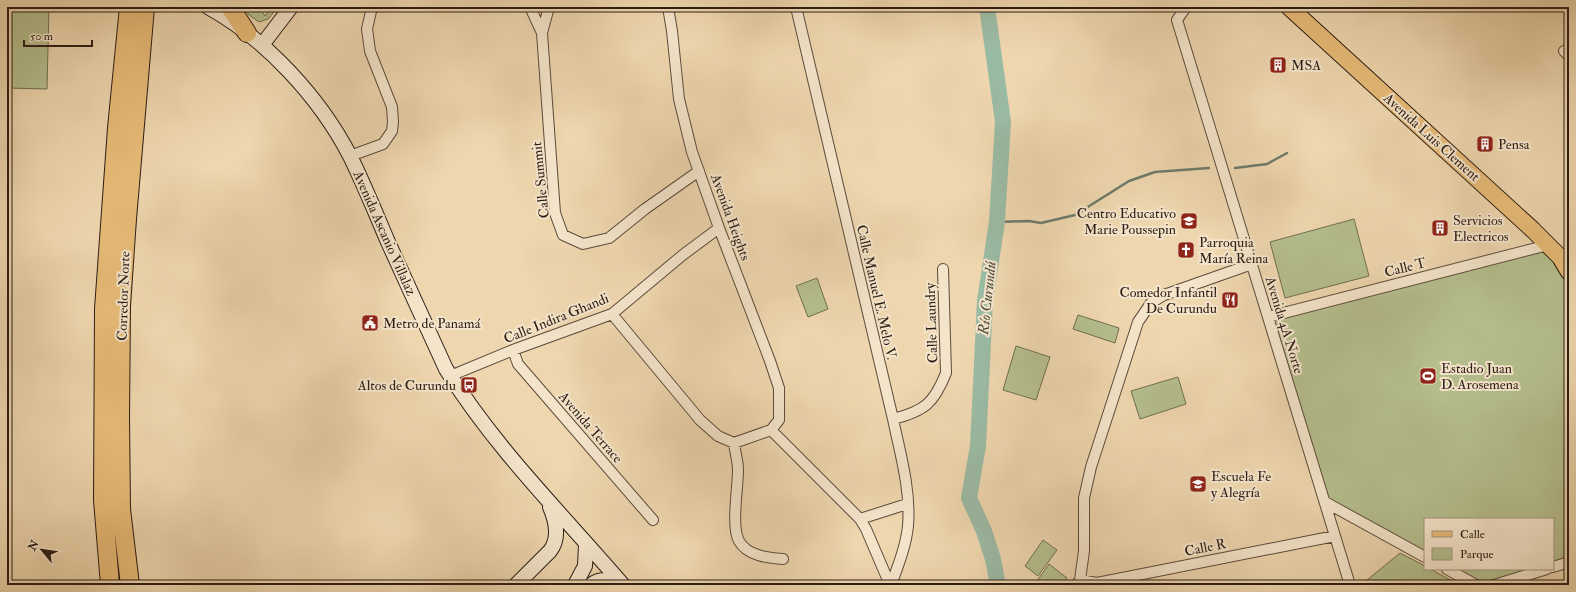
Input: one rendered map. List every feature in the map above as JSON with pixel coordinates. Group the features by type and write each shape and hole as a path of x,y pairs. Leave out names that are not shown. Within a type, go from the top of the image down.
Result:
{"highway":[{"path":"230,7 247,33"},
{"name":"Corredor Norte","path":"110,585 103,500 104,309 117,128 137,10"},
{"name":"Corredor Norte","path":"130,585 121,509 121,306 127,219 137,10"}],"main road":[{"name":"Avenida Ascanio Villalaz","path":"208,7 262,45 294,77 325,114 350,156 442,362 450,376 474,413 548,501 623,585"},
{"path":"262,45 291,7"},
{"name":"Avenida Luis Clement","path":"1289,7 1548,245 1564,256 1569,272"},
{"name":"Avenida Ascanio Villalaz","path":"516,585 550,551 554,545 556,538 556,525 548,501"},
{"path":"575,585 585,566 586,544"},
{"path":"591,585 598,580 603,579 619,585"}],"street":[{"path":"350,156 383,144 392,131 392,106 370,51 367,28 372,7"},
{"path":"530,7 542,33"},
{"path":"542,33 549,7"},
{"name":"Avenida Heights","path":"668,7 672,31 678,99 692,152 779,388 779,420 771,430"},
{"name":"Calle Manuel E. Melo V.","path":"796,7 893,419 904,473 908,504 908,526 891,585"},
{"name":"Avenida 4A Norte","path":"1186,7 1177,20 1350,585"},
{"name":"Calle Summit","path":"542,33 555,213 563,235 583,244 609,238 645,209 699,172"},
{"name":"Calle Indira Ghandi","path":"450,376 513,350 612,314 684,254 719,228"},
{"name":"Calle T","path":"1268,317 1548,245"},
{"path":"1078,582 1084,551 1084,498 1091,467 1138,322 1144,311 1151,303 1164,295 1252,264"},
{"name":"Calle Laundry","path":"893,419 911,415 931,401 940,388 946,372 943,268"},
{"path":"612,314 700,420 718,436 734,443 771,430 860,519 891,585"},
{"name":"Avenida Terrace","path":"513,350 518,364 653,520"},
{"path":"734,443 738,469 736,527 739,541 751,552 769,558 783,559"},
{"path":"1325,502 1424,556"},
{"path":"860,519 908,504"},
{"name":"Calle R","path":"1078,582 1097,583 1335,536"},
{"path":"1554,567 1569,562"},
{"path":"1449,570 1476,585"},
{"path":"1494,585 1544,570"}],"green space":[{"path":"7,7 49,7 47,89 7,88"},
{"path":"243,7 259,7 265,16 272,7 278,7 268,19 259,22 248,14"},
{"path":"1354,219 1369,276 1285,298 1270,242"},
{"name":"Estadio Juan D. Arosemena","path":"1548,245 1569,272 1569,562 1554,567 1554,518 1424,518 1424,556 1325,502 1268,317"},
{"path":"817,278 828,309 808,317 796,286"},
{"path":"1078,315 1119,328 1115,343 1073,329"},
{"path":"1016,346 1050,357 1036,400 1003,390"},
{"path":"1178,377 1186,404 1140,419 1131,391"},
{"path":"1043,540 1057,550 1038,576 1025,566"},
{"path":"1400,553 1424,565 1424,570 1432,570 1458,584 1361,585"},
{"path":"1049,564 1067,578 1061,585 1034,585"},
{"path":"1449,570 1544,570 1494,585 1476,585"}],"waterway":[{"name":"Río Curundú","path":"987,7 1003,122 997,222 985,301 978,446 969,498 984,531 993,559 998,585"},
{"path":"1235,168 1267,164 1287,153"},
{"path":"997,222 1029,221 1041,223 1075,215 1129,181 1155,172 1209,168"}],"place":[{"name":"MSA","path":"1278,65"},
{"name":"Pensa","path":"1485,144"},
{"name":"Centro Educativo Marie Poussepin","path":"1189,221"},
{"name":"Servicios Electricos","path":"1440,228"},
{"name":"Parroquia María Reina","path":"1186,250"},
{"name":"Comedor Infantil De Curundu","path":"1230,300"},
{"name":"Metro de Panamá","path":"370,323"},
{"name":"Estadio Juan D. Arosemena","path":"1428,376"},
{"name":"Altos de Curundu","path":"469,385"},
{"name":"Escuela Fe y Alegría","path":"1198,484"}]}
